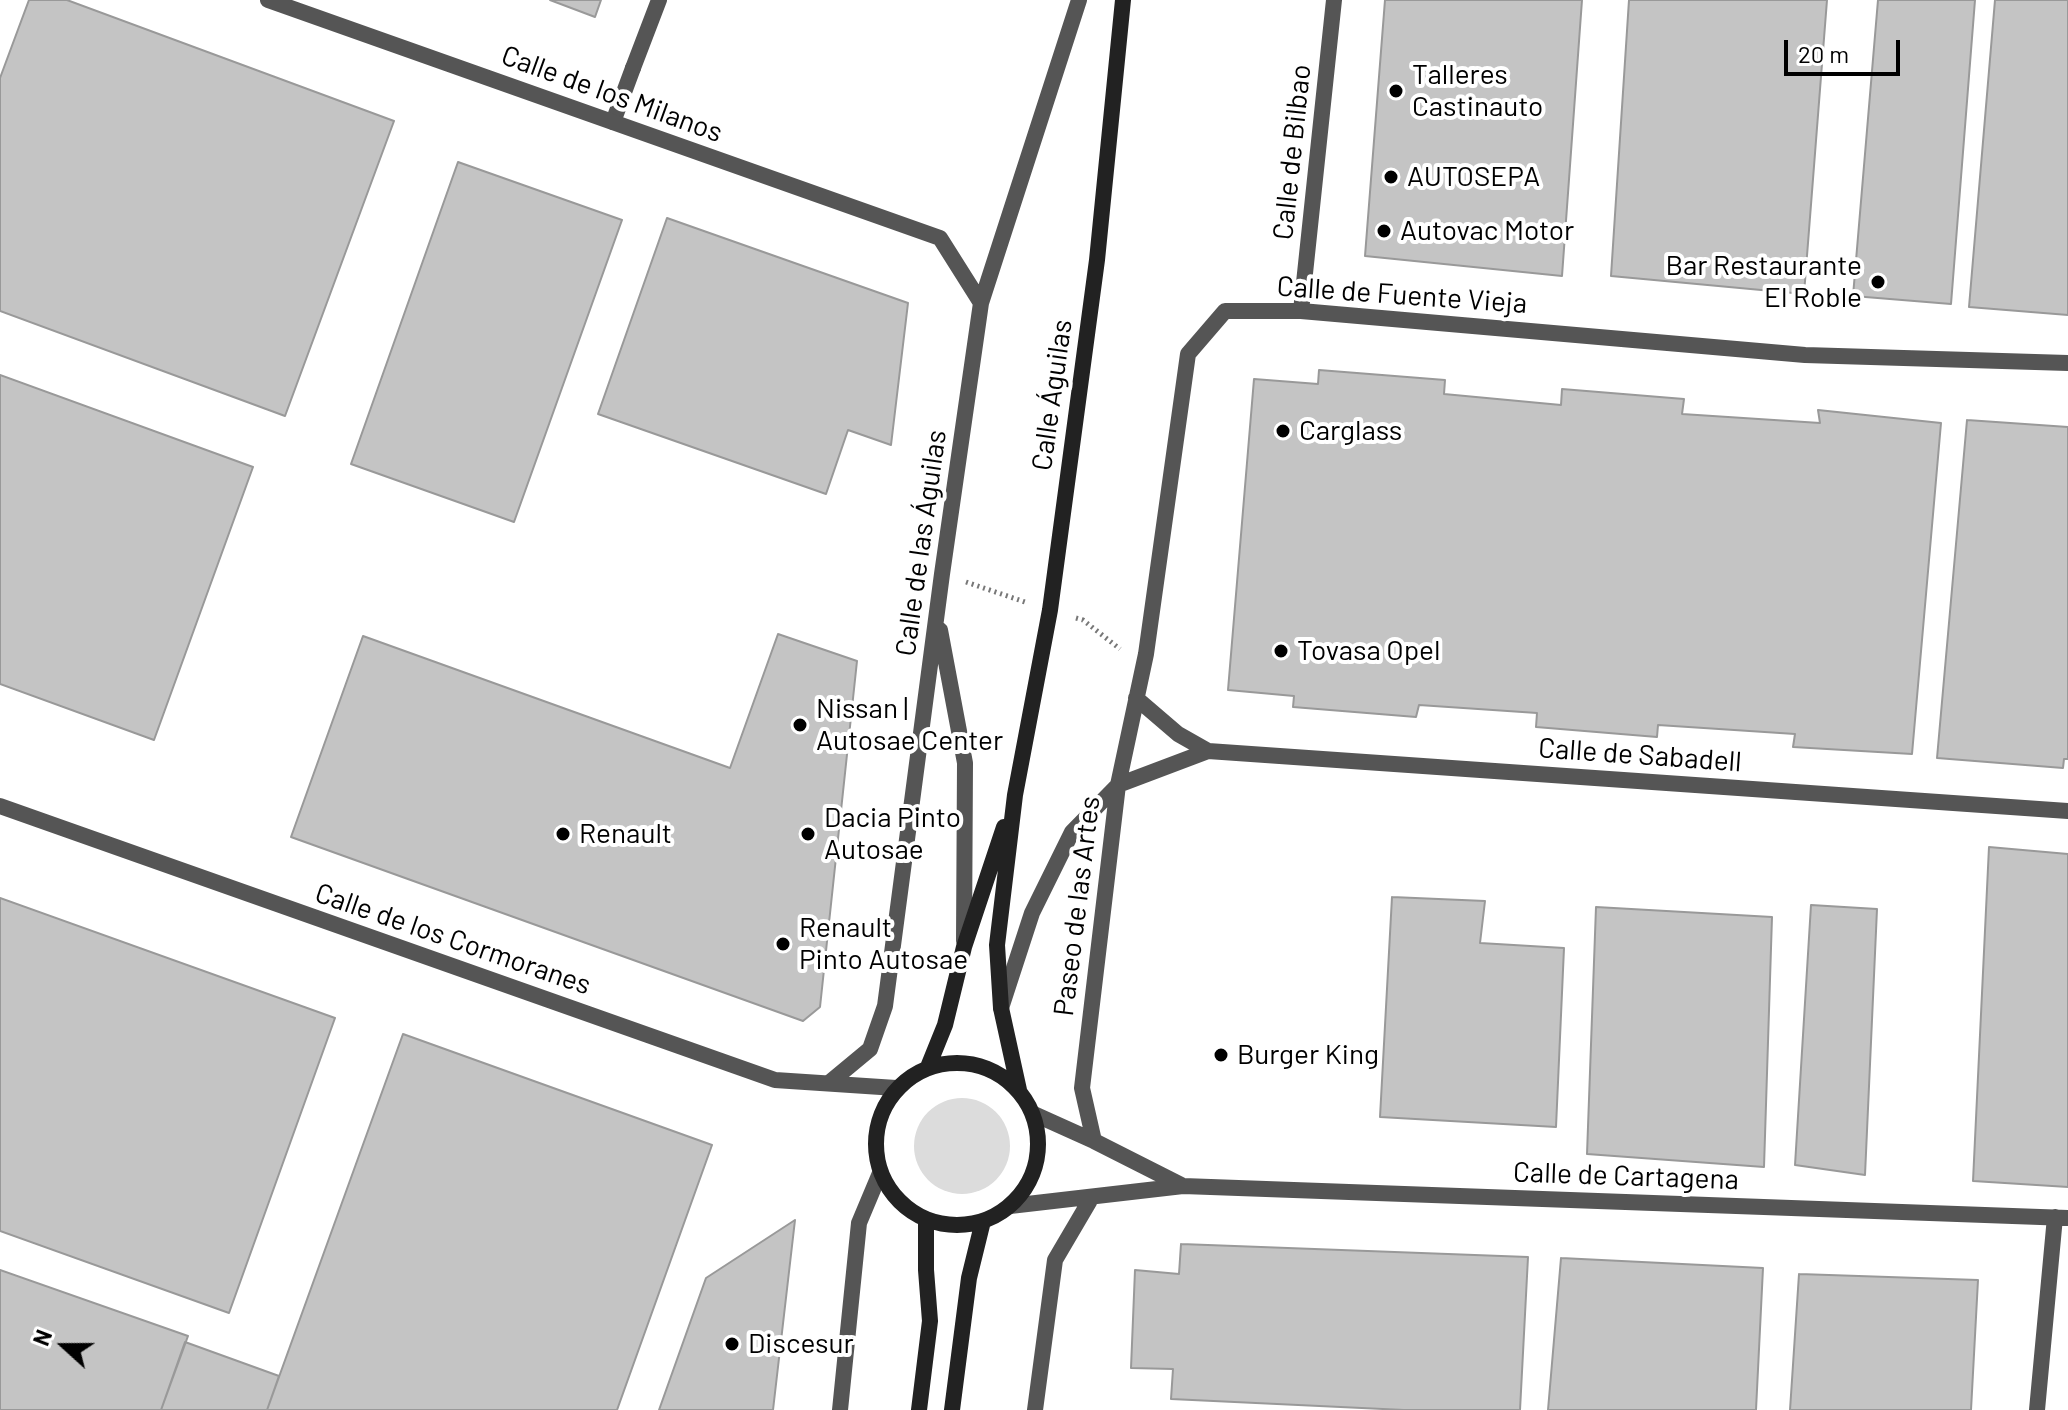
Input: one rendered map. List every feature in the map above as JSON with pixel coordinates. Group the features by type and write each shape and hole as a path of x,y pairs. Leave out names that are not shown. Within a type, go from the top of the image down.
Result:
{"main road":[{"name":"Calle Águilas","path":"1015,795 1050,610 1097,260 1123,0"},
{"path":"928,1067 945,1025 964,947 1015,795"},
{"path":"1015,795 997,945 1001,1008 1019,1090 1034,1114 1039,1144 1030,1181 1010,1206 983,1221 957,1226 926,1220 900,1203 880,1173 875,1143 880,1115 896,1088 928,1067 964,1062 993,1070 1019,1090"},
{"path":"919,1410 930,1321 926,1220"},
{"path":"952,1410 969,1278 983,1221"}],"street":[{"name":"Calle de los Milanos","path":"268,0 940,238 981,303"},
{"path":"613,122 659,0"},
{"name":"Calle de las Águilas","path":"829,1083 870,1049 885,1006 981,303 1079,0"},
{"name":"Calle de Bilbao","path":"1301,311 1334,0"},
{"name":"Calle de Fuente Vieja","path":"1118,785 1146,654 1188,354 1225,311 1301,311 1805,355 2068,363"},
{"path":"937,613 965,763 964,947"},
{"name":"Calle de Sabadell","path":"1136,698 1178,734 1208,751"},
{"name":"Calle de Sabadell","path":"1118,785 1208,751 2068,811"},
{"name":"Paseo de las Artes","path":"1001,1008 1032,913 1072,832 1118,785"},
{"name":"Paseo de las Artes","path":"1094,1141 1082,1088 1118,785"},
{"name":"Calle de los Cormoranes","path":"0,806 775,1080 896,1088"},
{"name":"Calle de Cartagena","path":"1034,1114 1183,1186"},
{"path":"840,1410 859,1223 880,1173"},
{"name":"Calle de Cartagena","path":"1010,1206 1183,1186 2062,1218"},
{"path":"1035,1410 1055,1260 1092,1197"},
{"path":"2037,1410 2062,1218"}],"path":[{"path":"942,574 1083,620 1124,652 1146,654"}],"shaded area":[{"path":"962,1098 980,1102 996,1112 1006,1128 1010,1146 1006,1164 996,1180 980,1190 962,1194 944,1190 928,1180 918,1164 914,1146 918,1128 928,1112 944,1102"}],"building":[{"path":"29,0 67,0 394,121 285,416 0,311 0,78"},
{"path":"550,0 601,0 595,17"},
{"path":"1385,0 1582,0 1562,276 1365,256"},
{"path":"1629,0 1827,0 1804,294 1611,276"},
{"path":"1878,0 1975,0 1951,304 1853,296"},
{"path":"1995,0 2068,0 2068,315 1969,307"},
{"path":"458,162 622,220 514,522 351,464"},
{"path":"667,218 908,303 891,445 848,430 826,494 598,414"},
{"path":"1319,370 1445,380 1444,394 1561,405 1562,389 1684,399 1682,414 1820,423 1818,410 1941,423 1912,754 1793,747 1795,734 1658,725 1657,737 1536,727 1537,713 1419,705 1416,717 1293,707 1294,696 1228,690 1254,379 1318,384"},
{"path":"0,375 253,467 154,740 0,684"},
{"path":"1967,420 2068,427 2068,759 2064,759 2063,768 1937,758"},
{"path":"778,634 857,661 820,1007 803,1021 291,837 363,636 730,768"},
{"path":"1989,847 2068,854 2068,1187 1973,1181"},
{"path":"1392,897 1485,901 1480,943 1564,948 1556,1127 1380,1117"},
{"path":"0,898 335,1018 229,1313 0,1231"},
{"path":"1811,905 1877,909 1865,1175 1795,1165"},
{"path":"1596,907 1772,917 1764,1167 1587,1154"},
{"path":"403,1034 712,1145 617,1410 267,1410"},
{"name":"Discesur","path":"795,1220 773,1410 659,1410 706,1278"},
{"path":"1181,1244 1528,1257 1520,1410 1404,1410 1171,1399 1173,1369 1131,1368 1135,1270 1179,1274"},
{"path":"1561,1258 1763,1268 1756,1410 1548,1410"},
{"path":"0,1270 188,1336 161,1410 0,1410"},
{"path":"1799,1274 1978,1280 1971,1410 1790,1410"},
{"path":"185,1342 279,1376 267,1410 161,1410"}],"place":[{"name":"Talleres Castinauto","path":"1396,91"},
{"name":"AUTOSEPA","path":"1391,177"},
{"name":"Autovac Motor","path":"1384,231"},
{"name":"Bar Restaurante El Roble","path":"1878,282"},
{"name":"Carglass","path":"1283,431"},
{"name":"Tovasa Opel","path":"1281,651"},
{"name":"Nissan | Autosae Center","path":"800,725"},
{"name":"Renault","path":"563,834"},
{"name":"Dacia Pinto Autosae","path":"808,834"},
{"name":"Renault Pinto Autosae","path":"783,944"},
{"name":"Burger King","path":"1221,1055"},
{"name":"Discesur","path":"732,1344"}]}
